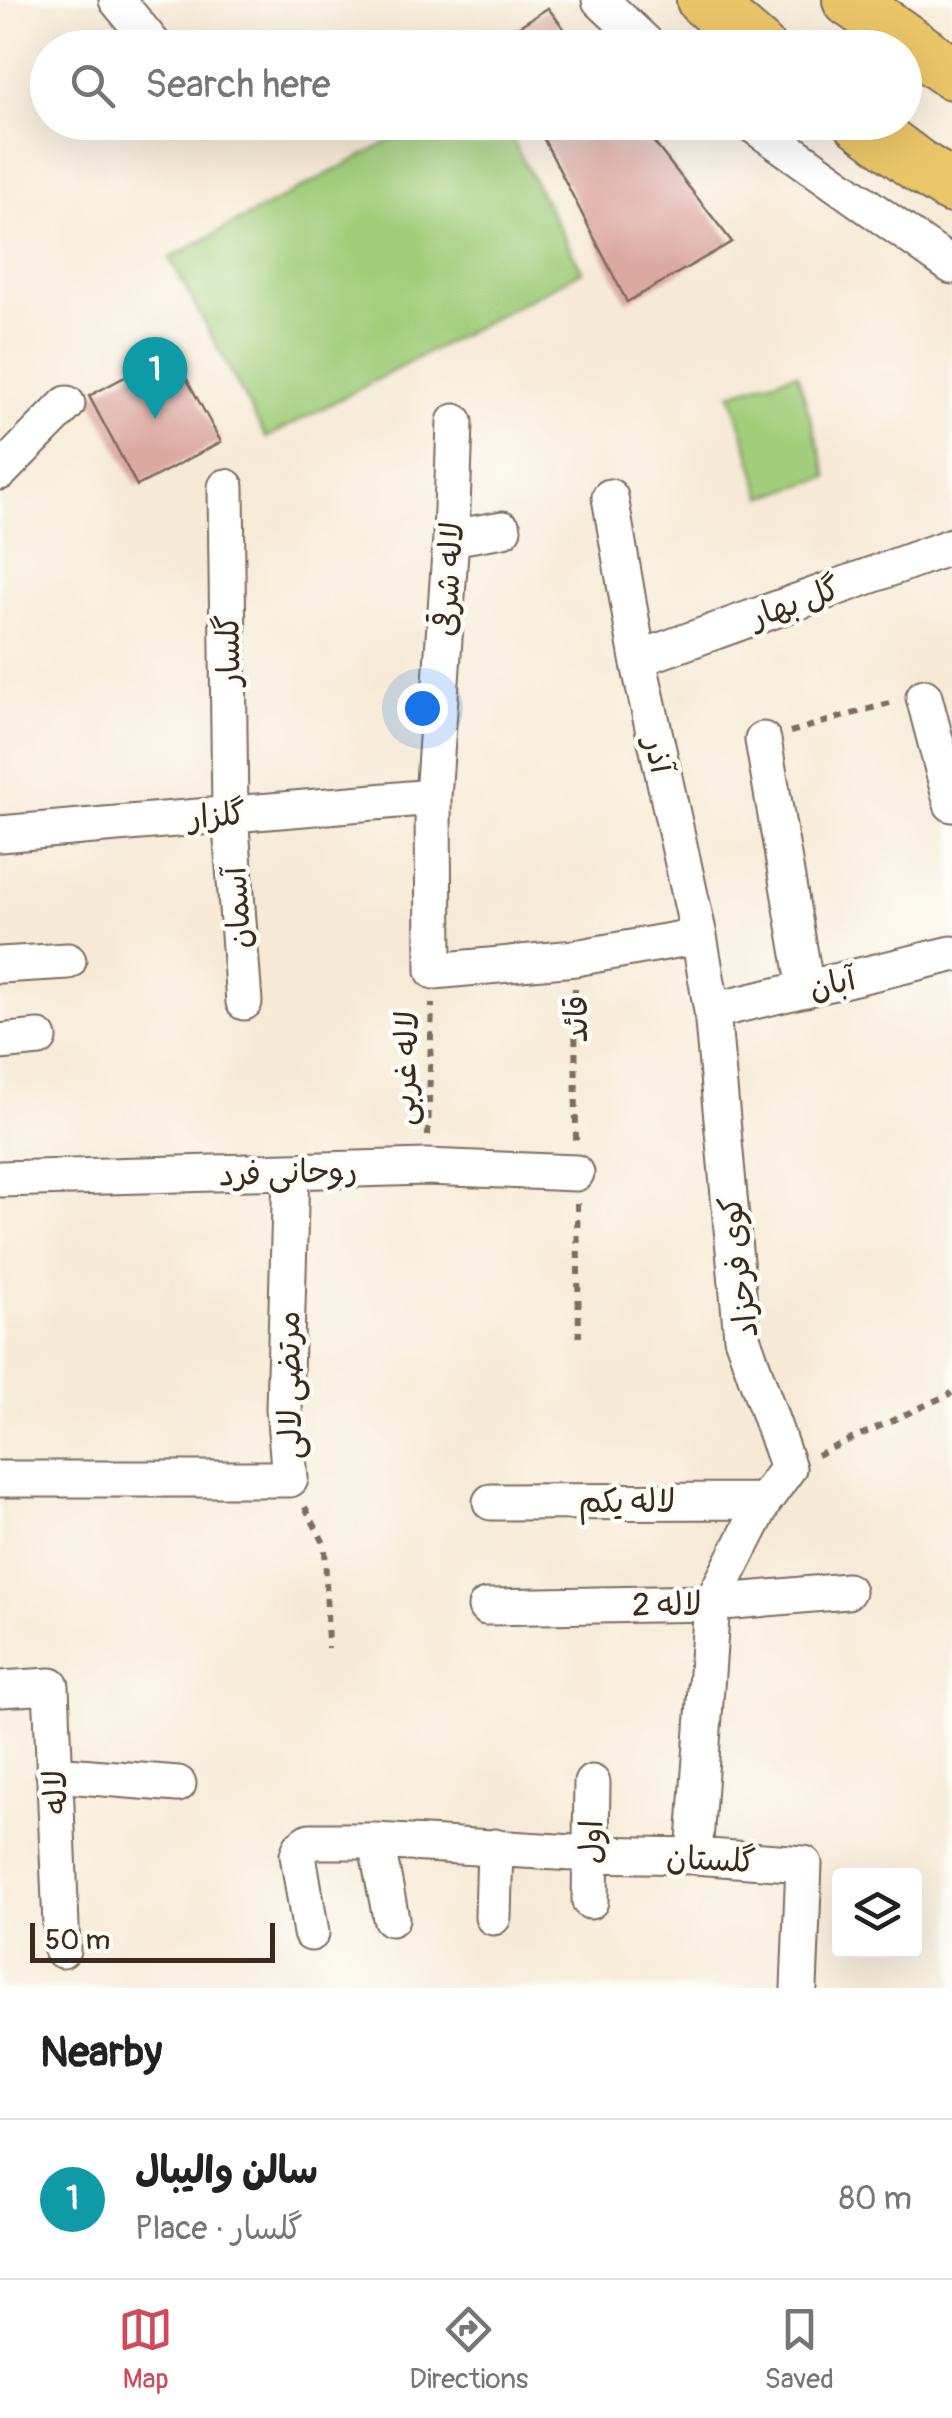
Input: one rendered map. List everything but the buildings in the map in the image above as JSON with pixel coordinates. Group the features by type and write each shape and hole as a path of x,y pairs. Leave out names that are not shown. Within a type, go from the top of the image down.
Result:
{"highway":[{"path":"702,0 738,30"},
{"path":"850,0 892,30"},
{"path":"922,52 952,73"},
{"path":"883,140 952,187"}],"street":[{"path":"118,0 142,30"},
{"path":"600,0 632,30"},
{"path":"774,140 952,266"},
{"path":"0,472 68,404"},
{"name":"لاله شرقی","path":"433,797 455,422"},
{"name":"گلسار","path":"226,487 230,813"},
{"name":"آذر","path":"610,497 638,659 712,1011"},
{"path":"451,538 503,529"},
{"name":"گل بهار","path":"638,659 952,546"},
{"path":"924,697 952,804"},
{"path":"763,740 806,989"},
{"path":"433,797 434,971"},
{"name":"گلزار","path":"0,834 433,797"},
{"name":"آسمان","path":"230,813 244,1002"},
{"path":"575,958 699,936"},
{"name":"آبان","path":"712,1011 952,954"},
{"name":"قائد","path":"434,971 575,958"},
{"path":"0,965 68,961"},
{"name":"کوی فرحزاد","path":"712,1011 742,1337 788,1468"},
{"path":"0,1042 39,1038"},
{"name":"روحانی فرد","path":"0,1179 426,1167 576,1173"},
{"name":"مرتضی لالی","path":"290,1172 284,1408 290,1479"},
{"path":"694,1856 712,1603 764,1501 788,1468"},
{"path":"0,1480 290,1479"},
{"name":"لاله یکم","path":"491,1502 764,1501"},
{"name":"لاله 2","path":"486,1607 712,1603 847,1591"},
{"name":"لاله","path":"0,1689 52,1686 62,1950"},
{"path":"54,1774 178,1784"},
{"name":"اول","path":"590,1901 592,1783"},
{"name":"گلستان","path":"311,1933 298,1855 310,1840 804,1864 798,1988"},
{"path":"376,1841 390,1918"},
{"path":"493,1917 495,1847"}],"path":[{"path":"763,740 913,696 924,697"},
{"name":"قائد","path":"575,958 580,1337"},
{"name":"لاله غربی","path":"426,1167 434,971"},
{"path":"788,1468 952,1393"},
{"name":"مرتضی لالی","path":"290,1479 325,1544 328,1648"}],"green space":[{"path":"392,140 512,140 582,271 266,438 170,258"},
{"path":"797,373 828,477 763,497 731,393"}],"place":[{"name":"سالن والیبال","path":"155,419"}]}
